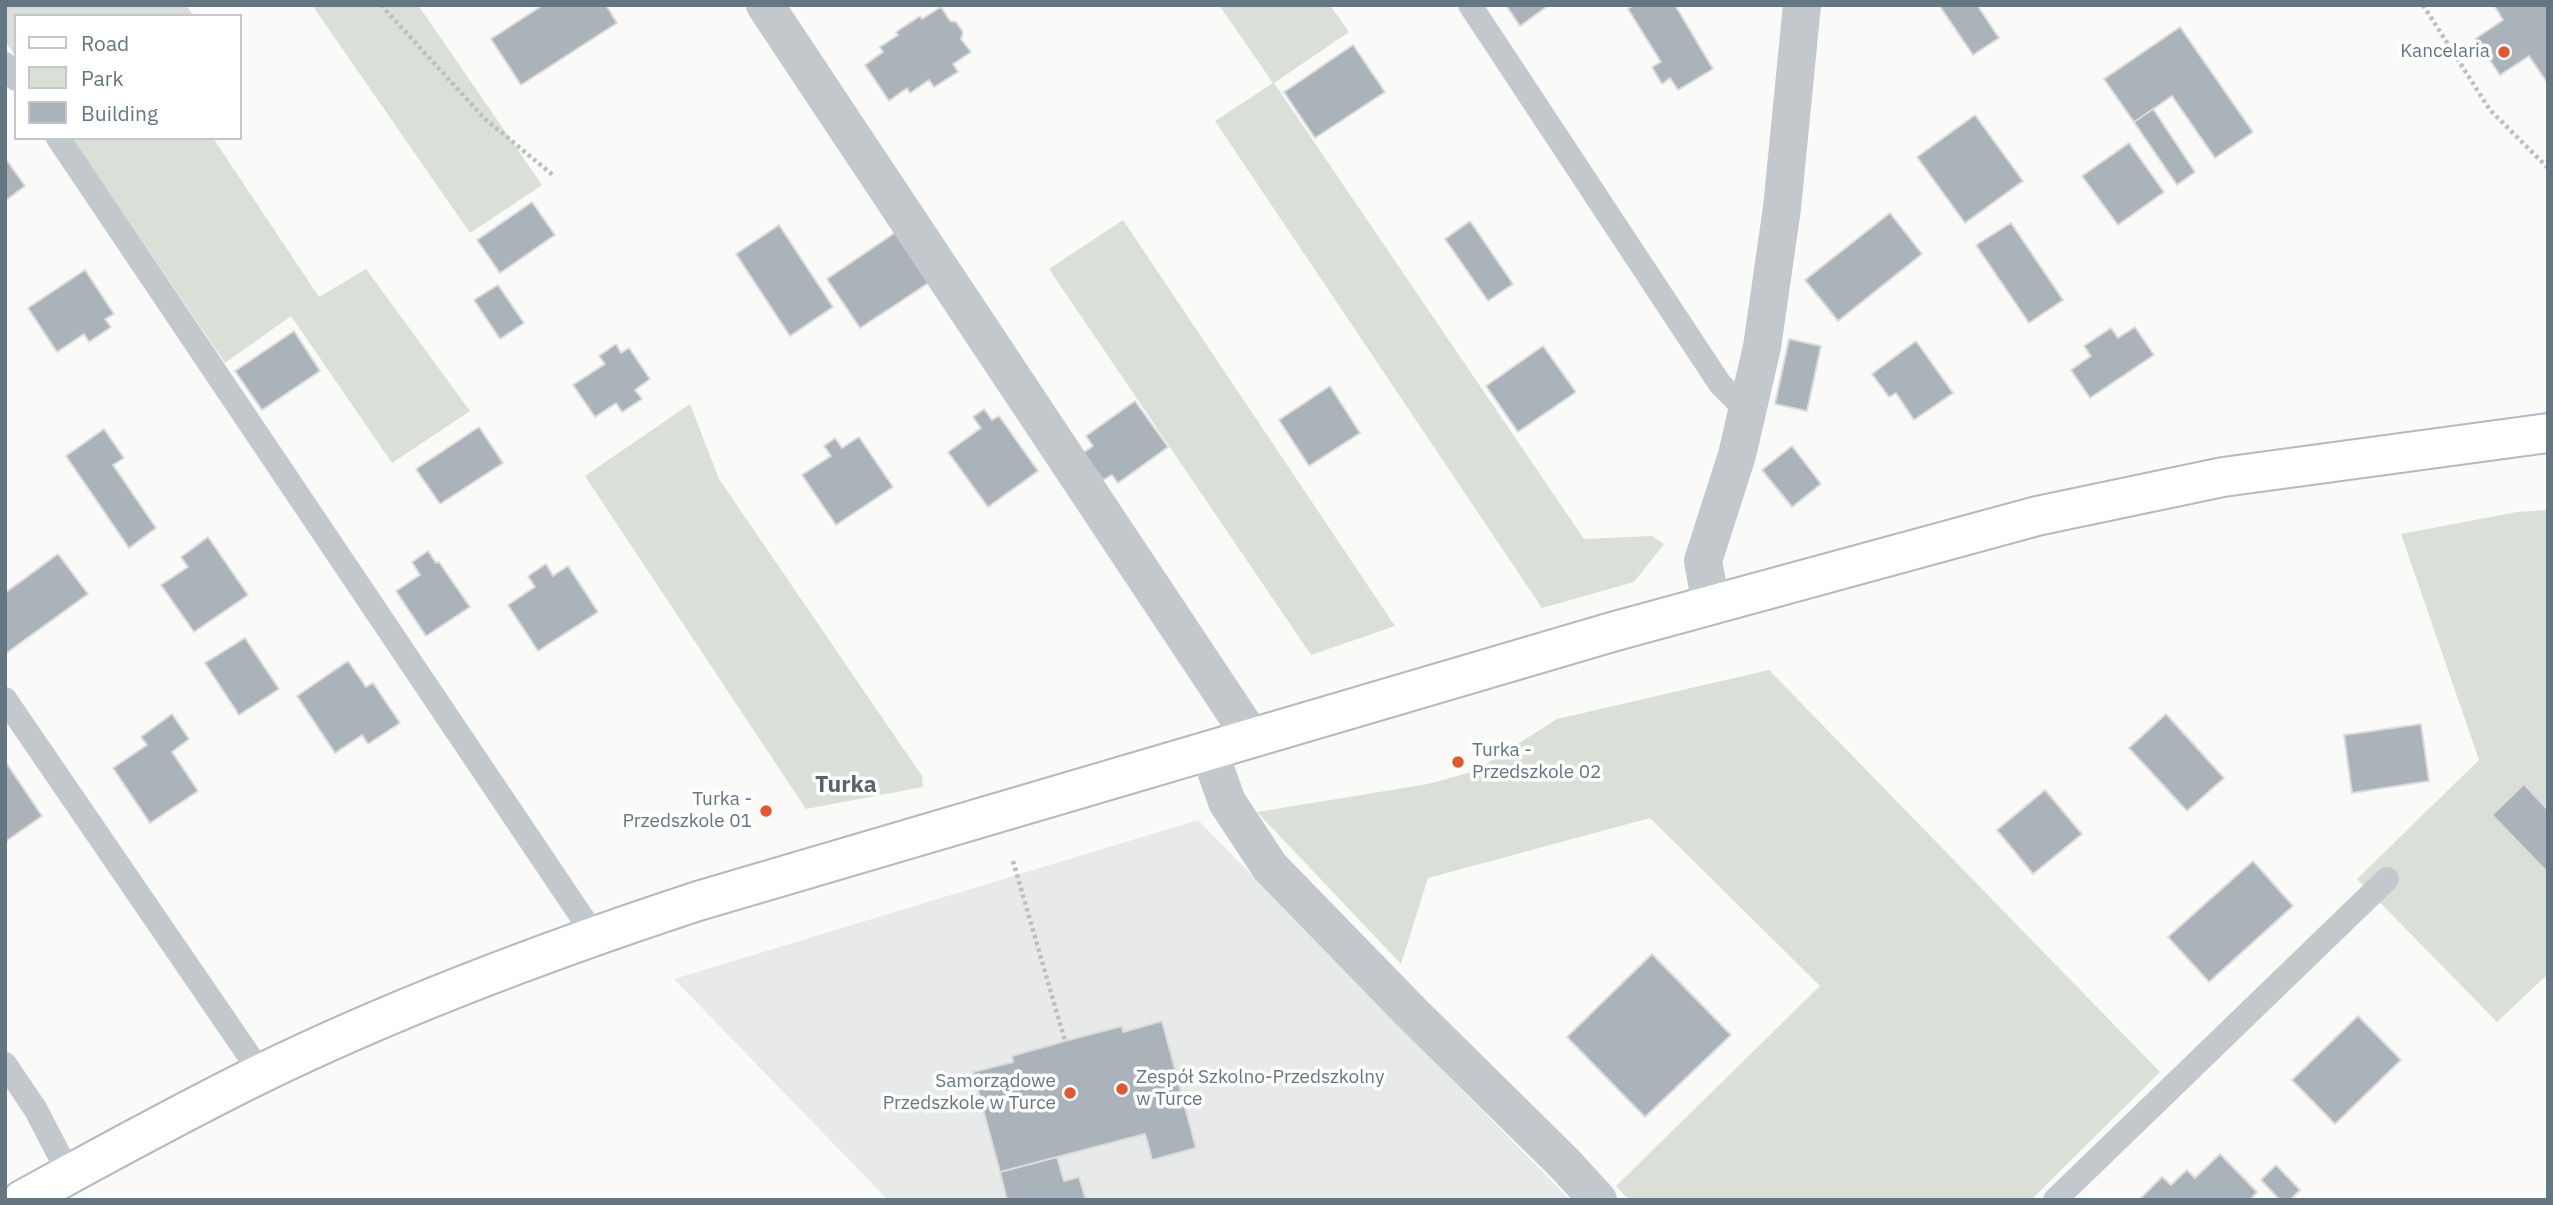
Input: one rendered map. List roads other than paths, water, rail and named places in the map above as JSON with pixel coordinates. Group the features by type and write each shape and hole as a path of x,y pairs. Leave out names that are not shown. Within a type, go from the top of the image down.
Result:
{"main road":[{"path":"22,1200 261,1073 457,988 594,935 698,901 1711,605 2024,519 2175,486 2299,465 2548,433"}],"street":[{"path":"765,5 1252,738"},
{"path":"1711,605 1703,561 1737,455 1762,347 1782,208 1802,5"},
{"path":"1209,751 1227,802 1270,867 1598,1200"}],"lane":[{"path":"1470,5 1720,384 1748,412"},
{"path":"59,140 594,935"},
{"path":"5,699 261,1073"},
{"path":"2055,1200 2387,878"},
{"path":"5,1064 36,1110 69,1174"}],"place":[{"name":"Kancelaria","path":"2504,52"},
{"name":"Turka - Przedszkole 02","path":"1458,762"},
{"name":"Turka - Przedszkole 01","path":"766,811"},
{"name":"Zespół Szkolno-Przedszkolny w Turce","path":"1122,1089"},
{"name":"Samorządowe Przedszkole w Turce","path":"1070,1093"}],"district":[{"name":"Turka","path":"846,785"}]}
